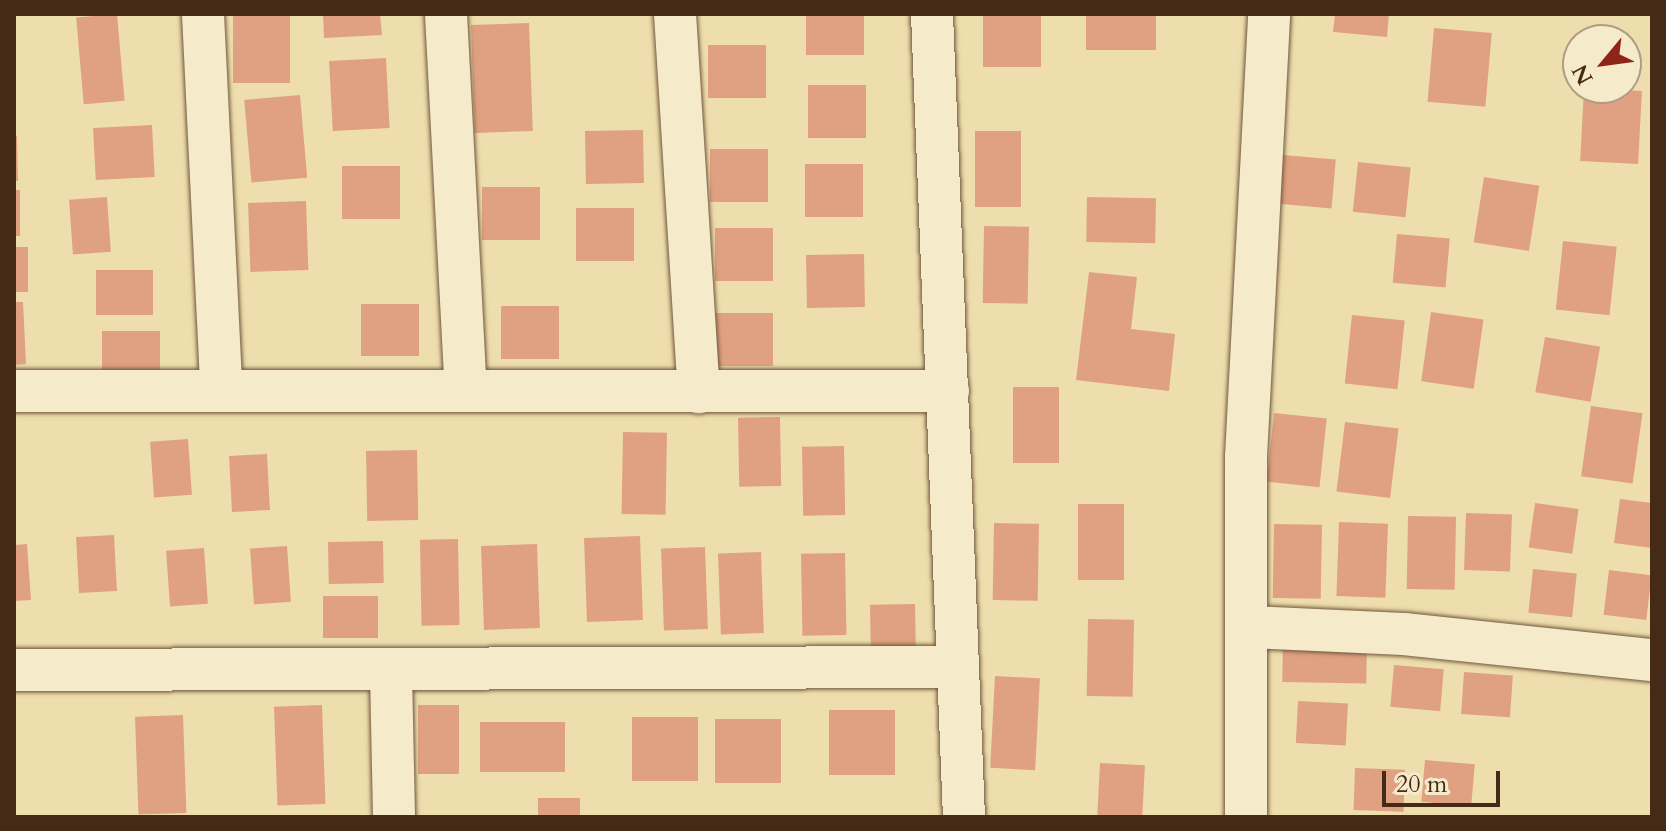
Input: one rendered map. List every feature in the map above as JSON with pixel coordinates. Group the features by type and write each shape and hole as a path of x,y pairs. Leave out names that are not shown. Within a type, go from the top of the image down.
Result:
{"street":[{"path":"203,14 221,388"},
{"path":"446,14 466,390"},
{"path":"675,14 699,392"},
{"path":"932,14 964,817"},
{"path":"1246,817 1252,281 1269,14"},
{"path":"14,391 221,388 948,391"},
{"path":"1250,627 1404,634 1652,660"},
{"path":"14,670 391,673 958,667"},
{"path":"391,673 394,817"}],"building":[{"path":"117,14 125,101 84,104 76,18"},
{"path":"233,14 290,14 290,83 233,83"},
{"path":"323,14 380,14 382,35 324,38"},
{"path":"806,14 864,14 864,55 806,55"},
{"path":"983,14 1041,14 1041,67 983,67"},
{"path":"1086,14 1156,14 1156,50 1086,50"},
{"path":"1335,14 1389,14 1387,37 1333,32"},
{"path":"529,23 533,131 475,133 471,25"},
{"path":"1434,28 1492,33 1485,107 1428,102"},
{"path":"708,45 766,45 766,98 708,98"},
{"path":"386,58 390,128 333,131 329,61"},
{"path":"808,85 866,85 866,138 808,138"},
{"path":"300,95 307,178 251,183 244,100"},
{"path":"1583,104 1641,104 1638,164 1580,161"},
{"path":"152,125 155,177 96,180 93,128"},
{"path":"643,130 644,183 586,184 585,131"},
{"path":"975,131 1021,131 1021,207 975,207"},
{"path":"14,136 17,136 18,181 14,181"},
{"path":"710,149 768,149 768,202 710,202"},
{"path":"1283,155 1336,160 1332,208 1279,204"},
{"path":"1358,162 1411,168 1405,217 1353,212"},
{"path":"805,164 863,164 863,217 805,217"},
{"path":"342,166 400,166 400,219 342,219"},
{"path":"1484,177 1539,186 1529,251 1474,242"},
{"path":"482,187 540,187 540,240 482,240"},
{"path":"14,190 20,190 20,236 14,236"},
{"path":"107,197 111,252 73,255 69,200"},
{"path":"1087,197 1156,198 1155,243 1086,242"},
{"path":"306,201 308,270 250,272 248,203"},
{"path":"576,208 634,208 634,261 576,261"},
{"path":"984,226 1029,227 1028,304 983,303"},
{"path":"715,228 773,228 773,281 715,281"},
{"path":"1397,234 1450,239 1446,287 1393,283"},
{"path":"1563,241 1617,247 1609,315 1556,310"},
{"path":"14,247 28,247 28,292 14,292"},
{"path":"864,254 865,307 807,308 806,255"},
{"path":"96,270 153,270 153,315 96,315"},
{"path":"1089,272 1137,277 1131,329 1175,334 1169,391 1076,380"},
{"path":"14,302 23,302 26,364 14,365"},
{"path":"361,304 419,304 419,356 361,356"},
{"path":"501,306 559,306 559,359 501,359"},
{"path":"1431,312 1483,319 1474,389 1421,381"},
{"path":"715,313 773,313 773,366 715,366"},
{"path":"1352,315 1405,321 1397,389 1345,384"},
{"path":"102,331 160,331 160,376 102,376"},
{"path":"1545,337 1600,347 1590,402 1535,392"},
{"path":"1013,387 1059,387 1059,463 1013,463"},
{"path":"1591,406 1642,413 1633,484 1581,476"},
{"path":"1274,413 1327,419 1319,487 1267,482"},
{"path":"780,417 781,486 739,487 738,418"},
{"path":"1345,422 1399,429 1390,498 1336,491"},
{"path":"623,432 667,433 666,515 622,514"},
{"path":"188,439 192,495 154,498 150,442"},
{"path":"844,446 845,515 803,516 802,447"},
{"path":"417,450 418,520 367,521 366,451"},
{"path":"267,454 270,510 232,512 229,456"},
{"path":"1620,499 1652,503 1652,548 1614,543"},
{"path":"1535,503 1579,509 1572,554 1529,548"},
{"path":"1078,504 1124,504 1124,580 1078,580"},
{"path":"1466,513 1512,515 1510,572 1464,570"},
{"path":"1408,516 1456,517 1455,590 1407,589"},
{"path":"1339,522 1388,524 1385,598 1336,596"},
{"path":"994,523 1039,524 1038,601 993,600"},
{"path":"1274,524 1322,525 1321,599 1273,598"},
{"path":"114,535 117,591 79,593 76,537"},
{"path":"640,536 643,620 587,622 584,538"},
{"path":"458,539 460,625 422,626 420,540"},
{"path":"383,541 384,583 329,584 328,542"},
{"path":"27,544 31,600 14,601 14,545"},
{"path":"537,544 540,628 484,630 481,546"},
{"path":"287,546 291,602 254,604 250,549"},
{"path":"705,547 708,629 664,630 661,549"},
{"path":"204,548 208,604 170,607 166,551"},
{"path":"761,552 764,633 721,634 718,554"},
{"path":"845,553 846,635 802,636 801,554"},
{"path":"1533,569 1577,574 1572,617 1528,613"},
{"path":"1609,570 1652,575 1646,620 1604,615"},
{"path":"323,596 378,596 378,638 323,638"},
{"path":"915,604 916,648 871,649 870,605"},
{"path":"1088,619 1134,620 1133,697 1087,696"},
{"path":"1283,639 1367,640 1366,683 1282,682"},
{"path":"1394,665 1444,669 1440,711 1390,707"},
{"path":"1464,672 1513,675 1510,717 1461,714"},
{"path":"995,676 1040,678 1035,770 990,768"},
{"path":"1298,701 1348,704 1346,746 1296,743"},
{"path":"322,705 325,804 277,806 274,707"},
{"path":"418,705 459,705 459,774 418,774"},
{"path":"829,710 895,710 895,775 829,775"},
{"path":"183,715 186,813 138,815 135,717"},
{"path":"632,717 698,717 698,781 632,781"},
{"path":"715,719 781,719 781,783 715,783"},
{"path":"480,722 565,722 565,772 480,772"},
{"path":"1425,760 1475,764 1471,806 1421,802"},
{"path":"1100,763 1145,765 1142,817 1097,817"},
{"path":"1355,768 1405,770 1404,812 1354,810"},
{"path":"538,798 580,798 580,817 538,817"}]}
